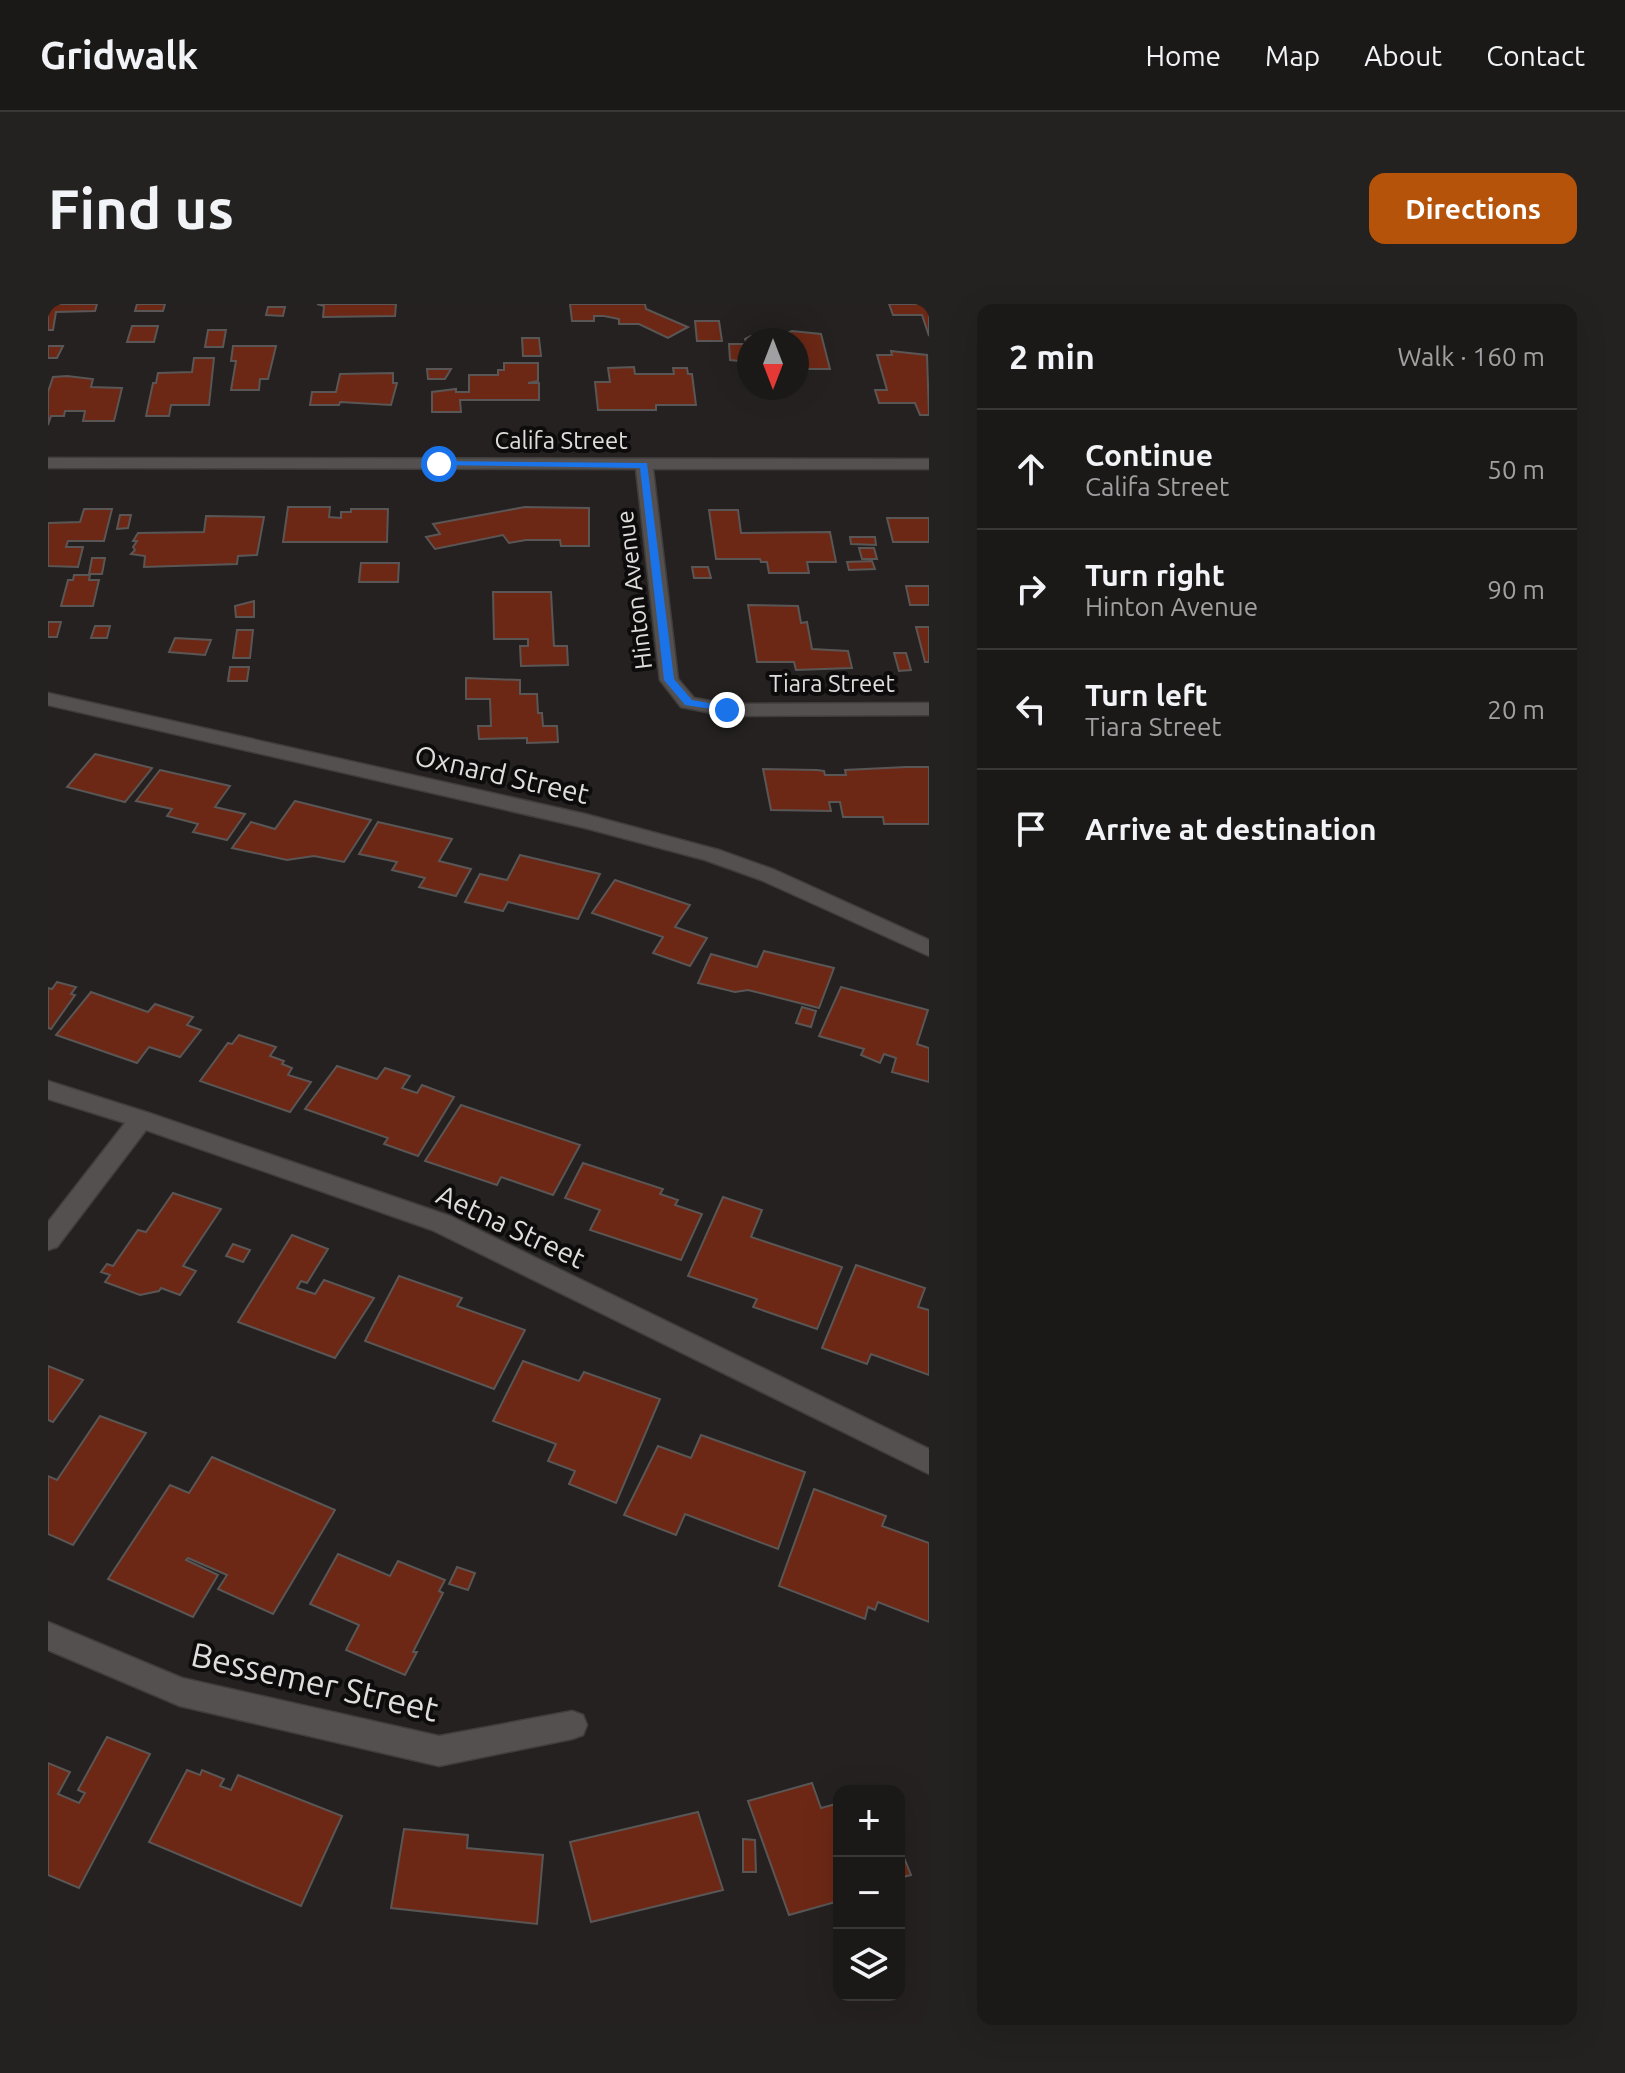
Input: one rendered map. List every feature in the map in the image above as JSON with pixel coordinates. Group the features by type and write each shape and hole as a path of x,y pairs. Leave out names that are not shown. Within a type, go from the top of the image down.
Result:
{"street":[{"name":"Califa Street","path":"48,463 929,464"},
{"name":"Hinton Avenue","path":"644,465 669,680 688,703"},
{"name":"Oxnard Street","path":"48,699 585,821 712,855 768,875 929,949"},
{"name":"Tiara Street","path":"688,703 727,710 929,709"},
{"name":"Aetna Street","path":"48,1090 441,1223 929,1462"},
{"path":"48,1240 141,1119"},
{"name":"Bessemer Street","path":"48,1636 180,1692 439,1751 572,1725"}],"building":[{"path":"48,304 97,304 95,311 56,312 53,330 48,330"},
{"path":"137,304 165,304 163,311 135,311"},
{"path":"317,304 396,304 395,316 323,317 324,306"},
{"path":"570,304 645,304 646,309 688,327 668,338 639,324 619,324 619,319 604,316 594,316 594,321 572,321"},
{"path":"889,304 929,304 929,336 922,315 893,315"},
{"path":"268,307 285,307 283,316 266,315"},
{"path":"695,321 719,321 722,341 697,341"},
{"path":"132,326 158,326 154,342 127,342"},
{"path":"208,330 226,330 223,347 205,347"},
{"path":"809,333 821,334 830,369 809,369"},
{"path":"522,338 539,338 541,356 523,356"},
{"path":"729,344 737,344 737,361 730,360"},
{"path":"48,346 63,346 57,358 48,358"},
{"path":"233,346 276,346 268,379 260,379 259,390 231,390 236,361 231,361"},
{"path":"891,351 927,355 929,415 920,415 915,403 879,403 875,390 887,390 877,355 892,355"},
{"path":"194,358 214,358 209,405 171,405 169,416 146,416 158,373 192,372"},
{"path":"504,363 538,363 538,381 528,383 539,383 539,400 460,400 461,412 432,412 432,392 456,389 456,392 469,392 469,375 498,375 498,370 504,370"},
{"path":"634,367 635,374 674,374 673,368 687,368 688,374 692,374 696,405 656,405 656,410 598,410 595,382 610,382 608,368"},
{"path":"427,369 451,369 445,379 428,379"},
{"path":"393,373 393,383 397,383 391,405 340,402 339,405 310,405 312,392 336,392 340,374"},
{"path":"53,377 93,379 91,387 122,388 114,421 83,421 85,411 65,411 64,416 51,416 48,425 48,392"},
{"path":"288,507 330,507 329,517 341,518 341,512 351,512 351,509 388,509 387,542 283,542"},
{"path":"525,507 589,508 589,546 561,546 560,540 509,543 503,535 435,549 426,537 440,534 433,524"},
{"path":"84,509 112,509 104,541 68,541 66,547 83,547 78,567 48,566 48,523 80,522"},
{"path":"709,510 738,510 741,533 830,532 836,562 807,562 809,573 769,573 767,562 760,559 716,559"},
{"path":"120,515 131,515 128,528 117,529"},
{"path":"206,516 264,517 257,555 238,556 237,564 144,567 145,556 131,554 135,550 133,547 137,541 133,541 138,533 204,532"},
{"path":"887,518 929,518 929,542 893,542"},
{"path":"850,537 875,537 876,545 851,544"},
{"path":"859,548 874,548 877,559 862,559"},
{"path":"92,558 105,558 102,574 89,574"},
{"path":"872,561 875,569 849,570 847,562"},
{"path":"361,563 399,563 398,582 359,582"},
{"path":"692,567 708,567 711,578 694,578"},
{"path":"74,575 90,575 89,580 99,580 93,606 61,606 68,580 73,580"},
{"path":"906,586 929,586 929,605 910,605"},
{"path":"493,592 551,592 554,646 567,646 568,665 521,666 520,646 528,646 528,639 494,639"},
{"path":"254,601 254,617 236,617 235,606"},
{"path":"748,605 798,606 801,623 807,622 812,649 848,651 852,668 796,670 794,662 757,662"},
{"path":"48,622 61,622 57,637 48,637"},
{"path":"95,626 110,626 107,638 91,638"},
{"path":"916,627 929,627 929,662 925,662"},
{"path":"237,630 253,630 250,658 233,658"},
{"path":"175,638 211,640 205,655 169,652"},
{"path":"894,653 906,653 911,670 899,671"},
{"path":"230,667 249,667 247,681 228,681"},
{"path":"466,678 520,680 520,694 537,694 538,713 542,713 543,726 557,726 558,742 527,743 527,738 479,739 478,726 491,726 490,699 466,699"},
{"path":"95,754 152,768 125,802 67,787"},
{"path":"929,767 929,824 884,824 883,817 843,817 840,802 829,802 831,811 771,810 763,769 817,770 824,771 825,775 846,775 845,770"},
{"path":"160,770 230,786 215,807 245,814 227,840 193,832 198,824 167,816 172,809 136,801"},
{"path":"295,801 371,820 344,862 314,856 287,860 232,848 251,822 275,829"},
{"path":"378,822 452,839 439,861 471,869 456,896 419,887 425,878 392,870 397,862 359,854"},
{"path":"520,855 600,874 578,919 508,902 503,911 465,902 480,874 507,880"},
{"path":"615,880 690,905 675,927 707,938 690,966 653,953 663,937 592,913"},
{"path":"764,951 834,968 819,1008 748,990 735,992 698,983 711,954 757,967"},
{"path":"57,982 76,987 71,994 75,995 51,1029 48,1028 48,988 52,989"},
{"path":"841,987 928,1010 917,1044 929,1048 929,1082 892,1072 896,1058 884,1054 880,1063 861,1055 864,1049 819,1036"},
{"path":"91,992 148,1012 155,1004 193,1017 187,1025 201,1030 180,1057 149,1047 137,1063 56,1035"},
{"path":"802,1007 816,1011 811,1027 796,1023"},
{"path":"239,1035 276,1047 270,1056 292,1068 288,1075 311,1082 290,1112 200,1081 228,1043 232,1044"},
{"path":"337,1066 377,1079 385,1068 410,1076 402,1088 417,1093 422,1085 454,1097 418,1156 384,1144 388,1138 305,1109"},
{"path":"461,1105 580,1145 553,1195 501,1177 497,1185 425,1161"},
{"path":"583,1163 663,1189 660,1194 678,1200 675,1205 702,1214 681,1260 590,1230 600,1210 565,1198"},
{"path":"173,1193 221,1209 183,1266 196,1271 180,1295 161,1288 140,1295 105,1282 110,1275 101,1272 107,1264 113,1266 138,1230 146,1232"},
{"path":"723,1197 762,1210 751,1237 842,1267 817,1329 753,1307 757,1299 688,1276"},
{"path":"292,1235 328,1249 307,1283 301,1281 297,1288 315,1294 324,1280 374,1298 335,1358 238,1322"},
{"path":"233,1244 250,1250 243,1262 226,1256"},
{"path":"856,1265 925,1288 918,1307 929,1310 929,1375 871,1354 867,1364 822,1348"},
{"path":"399,1276 462,1298 457,1306 525,1330 494,1389 365,1341"},
{"path":"523,1361 579,1381 584,1372 660,1399 616,1503 569,1484 575,1471 548,1461 556,1444 493,1421"},
{"path":"48,1366 83,1380 53,1422 48,1420"},
{"path":"100,1416 146,1433 73,1545 48,1534 48,1476 57,1480"},
{"path":"701,1435 805,1472 778,1549 685,1514 676,1535 624,1515 658,1446 691,1458"},
{"path":"212,1457 335,1510 273,1614 218,1589 227,1575 188,1558 186,1560 218,1575 193,1617 108,1579 170,1485 189,1493"},
{"path":"814,1489 886,1516 882,1526 929,1543 929,1622 878,1602 875,1610 868,1607 865,1619 779,1586"},
{"path":"338,1554 390,1576 398,1561 445,1580 439,1591 443,1593 413,1652 417,1652 405,1675 346,1650 359,1625 310,1604"},
{"path":"457,1567 475,1573 468,1590 449,1584"},
{"path":"107,1737 150,1754 79,1888 48,1875 48,1763 70,1772 58,1794 79,1803 85,1793 78,1790"},
{"path":"187,1770 200,1775 202,1770 224,1779 220,1786 231,1790 238,1775 342,1816 301,1906 149,1842"},
{"path":"812,1783 821,1808 833,1805 833,1903 789,1915 748,1801"},
{"path":"698,1812 723,1890 591,1922 570,1842"},
{"path":"404,1829 468,1835 467,1848 543,1855 537,1924 391,1908"},
{"path":"743,1839 755,1840 756,1872 743,1872"},
{"path":"905,1860 911,1875 905,1876"}],"route":[{"path":"439,464 644,465 669,680 688,703 727,710"}]}
